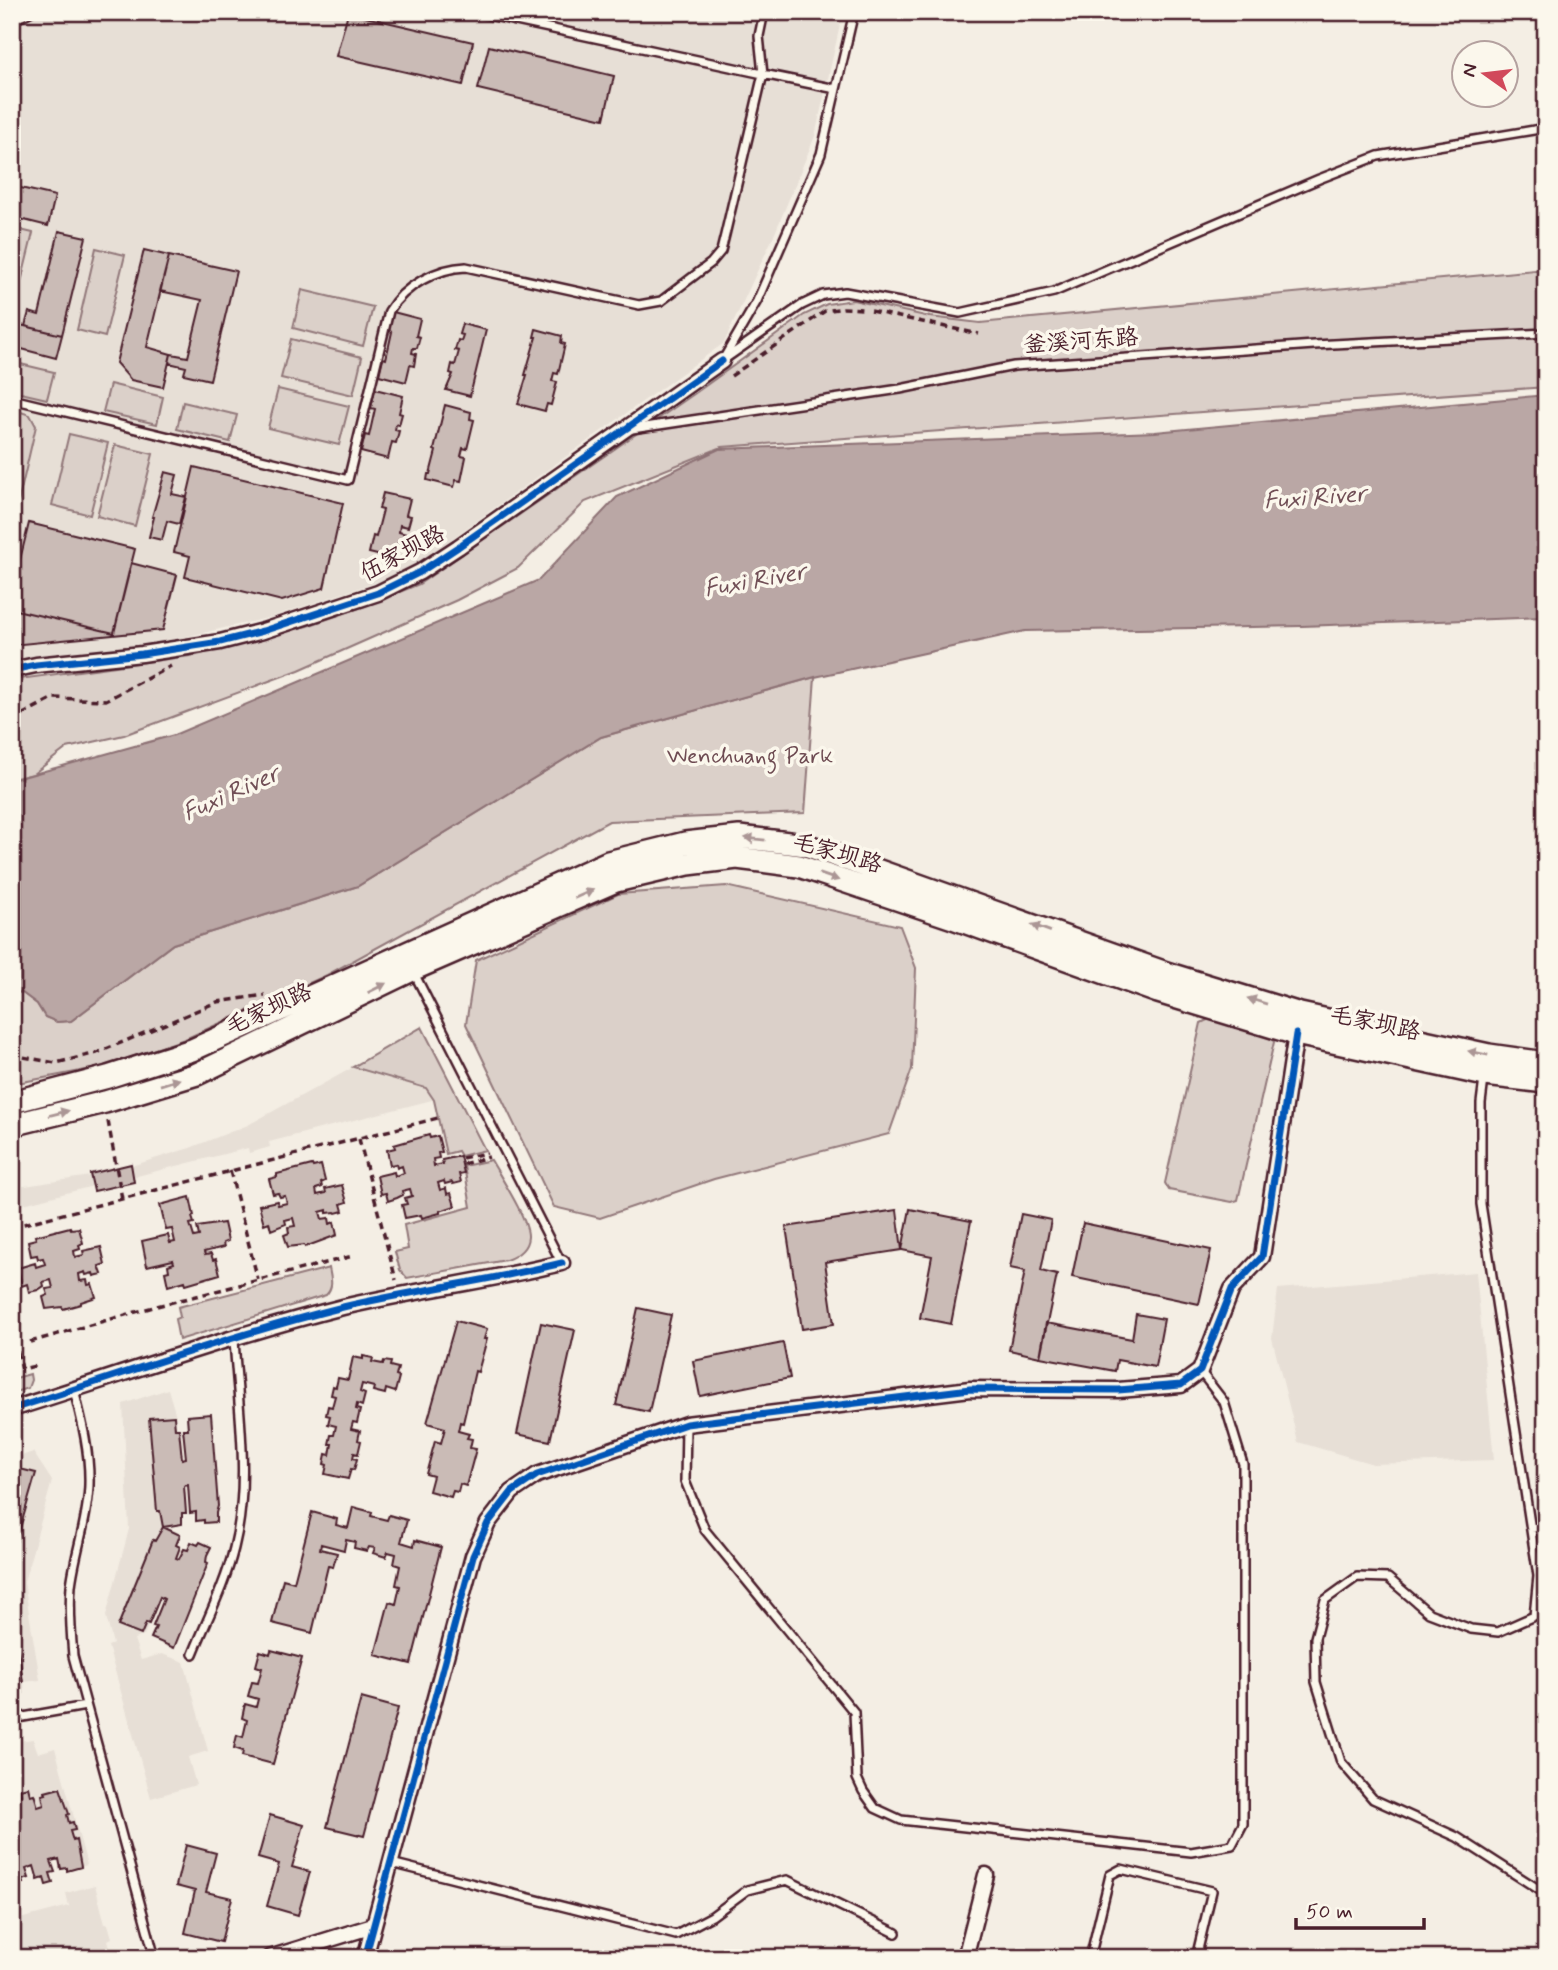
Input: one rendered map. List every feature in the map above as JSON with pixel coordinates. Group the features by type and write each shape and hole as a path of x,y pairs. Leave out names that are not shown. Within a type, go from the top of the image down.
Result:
{"main road":[{"name":"毛家坝路","path":"12,1102 108,1077 192,1050 608,862 685,843 739,837 806,845 1166,973 1300,1014 1489,1055 1546,1063"},
{"name":"毛家坝路","path":"12,1125 105,1102 197,1074 412,970 616,881 688,864 737,858 799,866 1158,992 1296,1034 1485,1075 1546,1082"}],"street":[{"name":"伍家坝路","path":"12,670 220,642 263,631 377,593 429,566 722,361"},
{"path":"365,1958 473,1556 488,1523 512,1492 537,1475 686,1424 970,1389 1118,1390 1181,1384 1200,1371 1232,1289 1262,1257 1296,1034"},
{"path":"12,1409 342,1307 504,1277 562,1263"},
{"path":"965,1958 986,1875"},
{"path":"269,1958 373,1926"}],"lane":[{"path":"474,12 836,89"},
{"path":"12,399 348,480 389,311 404,292 442,270 466,267 639,305 661,301 711,263 721,251 726,235 763,74 759,36 764,12"},
{"path":"722,361 757,301 821,154 854,12"},
{"path":"12,21 24,14"},
{"path":"722,361 803,305 823,295 845,292 960,313 1054,292 1319,178 1378,156 1546,128"},
{"name":"釜溪河东路","path":"624,430 900,389 1014,366 1314,345 1546,333"},
{"path":"412,970 562,1263"},
{"path":"1485,1075 1480,1103 1481,1204 1538,1576 1534,1616 1498,1632 1471,1629 1429,1613 1388,1578 1357,1577 1325,1600 1315,1638 1316,1682 1341,1762 1373,1799 1457,1837 1546,1894"},
{"path":"193,1654 227,1572 238,1523 242,1472 234,1339"},
{"path":"686,1424 685,1481 705,1530 854,1712 857,1778 875,1808 901,1820 1191,1852 1232,1845 1243,1824 1243,1464 1224,1402 1200,1371"},
{"path":"74,1390 87,1446 89,1483 87,1516 71,1584 69,1615 73,1656 155,1958"},
{"path":"1531,1528 1546,1527"},
{"path":"12,1719 86,1706"},
{"path":"390,1863 676,1935 712,1916 747,1890 787,1880 896,1933"},
{"path":"1090,1958 1110,1875 1121,1870 1212,1891 1196,1958"}],"path":[{"path":"12,1055 57,1063 97,1053 218,1002 267,995"},
{"path":"105,1102 122,1199"},
{"path":"12,1227 438,1118"},
{"path":"359,1138 400,1296"},
{"path":"462,1161 488,1155"},
{"path":"230,1171 258,1280"},
{"path":"30,1342 353,1256"},
{"path":"12,1328 22,1369 36,1366"}],"shaded area":[{"path":"12,12 843,12 815,136 775,233 724,343 404,573 272,617 151,645 12,662"},
{"path":"352,1068 426,1088 432,1100 269,1142 270,1147 249,1153 248,1148 133,1177 131,1166 190,1148 248,1125"},
{"path":"90,1176 93,1186 12,1207 12,1188"},
{"path":"1476,1272 1494,1460 1373,1464 1298,1442 1272,1338 1278,1289"},
{"path":"168,1389 176,1416 149,1419 157,1511 160,1511 163,1527 155,1541 152,1540 118,1626 140,1635 146,1623 149,1624 144,1636 134,1639 141,1660 162,1654 184,1662 208,1751 188,1757 196,1785 151,1798 108,1646 113,1644 106,1616 129,1529 123,1404"},
{"path":"33,1452 52,1481 24,1582 40,1680 24,1682 25,1694 12,1697 12,1556 28,1498 12,1494 12,1459"},
{"path":"33,1739 38,1753 55,1748 87,1865 67,1871 66,1868 61,1869 59,1859 51,1861 14,1811 12,1742"},
{"path":"95,1885 105,1924 108,1924 112,1938 108,1940 112,1954 99,1958 12,1958 12,1921 69,1906 66,1893"}],"green space":[{"path":"12,228 33,233 15,307 12,306"},
{"path":"96,248 125,255 105,337 77,330"},
{"path":"1546,269 1546,387 722,447 585,502 518,568 457,600 299,670 124,735 67,748 33,774 12,779 12,680 197,655 307,626 419,584 804,315 827,304 853,300 930,317 980,323"},
{"path":"302,290 373,307 363,346 293,328"},
{"path":"291,339 362,357 353,395 281,378"},
{"path":"12,362 54,372 47,399 12,391"},
{"path":"110,384 163,397 157,424 103,412"},
{"path":"278,389 349,406 339,445 268,428"},
{"path":"183,402 237,415 230,442 177,429"},
{"path":"12,409 30,415 36,426 12,529"},
{"path":"69,434 108,443 90,515 52,505"},
{"path":"115,445 153,454 135,526 97,516"},
{"name":"Wenchuang Park","path":"815,677 805,813 609,821 327,975 185,1039 102,1067 12,1084 12,994 21,992 37,1004 45,1017 57,1022 71,1021 173,944 358,886 601,737"},
{"path":"726,886 900,926 916,968 912,1069 889,1134 714,1179 600,1218 554,1207 466,1024 476,960 618,894"},
{"path":"1209,1019 1269,1034 1274,1042 1238,1200 1232,1202 1169,1190 1165,1183 1201,1023"},
{"path":"422,1027 485,1150 461,1156 458,1151 446,1154 434,1100 426,1088 353,1067"},
{"path":"491,1160 524,1220 528,1237 524,1249 506,1260 407,1278 400,1270 395,1252 408,1249 404,1225 471,1207 464,1166"},
{"path":"329,1268 331,1286 326,1295 179,1340 175,1319 180,1317 178,1307"},
{"path":"30,1374 28,1388 12,1393 12,1379"}],"water":[{"name":"Fuxi River","path":"1546,395 1546,617 1302,626 1025,631 815,677 601,737 358,886 173,944 71,1021 57,1022 45,1017 37,1004 21,992 12,994 12,780 174,735 539,580 617,497 719,449 1155,432"}],"building":[{"path":"348,13 473,42 463,85 336,56"},
{"path":"489,46 614,76 604,119 478,89"},
{"path":"12,186 55,196 48,226 12,217"},
{"path":"59,231 86,237 62,335 25,326 29,312 39,315"},
{"path":"144,250 169,256 147,347 171,354 163,387 131,380 116,363"},
{"path":"169,256 236,271 210,380 184,374 186,367 169,363 171,354 188,357 202,300 160,291"},
{"path":"393,312 420,319 416,336 420,337 417,348 413,348 412,353 416,354 414,366 410,365 406,382 379,375 392,332 389,331"},
{"path":"12,323 62,335 56,358 18,348 17,355 12,354"},
{"path":"462,324 486,330 470,396 446,390 453,374 450,373 452,364 455,365 459,351 455,350 458,340 461,341 463,335 459,334"},
{"path":"536,329 562,336 561,343 565,344 558,374 554,373 552,381 557,382 551,405 547,404 545,411 518,404"},
{"path":"375,389 403,396 399,413 402,414 395,430 399,431 396,443 392,442 388,459 361,452 365,435 369,436 375,409 371,408"},
{"path":"445,405 471,412 470,419 474,420 467,449 463,448 461,456 466,457 461,481 456,480 454,487 427,480"},
{"path":"194,467 343,503 324,588 282,601 185,577 190,556 174,552"},
{"path":"165,472 177,475 172,494 186,497 179,524 167,521 162,540 149,537"},
{"path":"383,493 410,499 406,515 411,516 408,527 400,525 399,532 406,534 403,544 398,543 394,559 369,553 383,510 379,509"},
{"path":"29,523 135,549 114,633 12,609 12,592"},
{"path":"131,563 177,575 163,630 12,645 12,609 114,633"},
{"path":"429,1135 430,1138 438,1136 442,1152 438,1153 439,1158 433,1159 434,1166 443,1164 442,1160 460,1156 464,1173 459,1174 461,1182 438,1183 440,1190 446,1188 447,1194 451,1193 455,1206 422,1218 421,1215 405,1218 402,1205 407,1204 405,1198 412,1196 410,1189 388,1201 386,1193 381,1194 377,1176 404,1173 402,1166 397,1168 396,1164 390,1165 387,1150 395,1148 394,1145"},
{"path":"131,1164 134,1182 94,1191 90,1174"},
{"path":"321,1165 325,1181 321,1183 322,1187 316,1189 317,1195 326,1193 325,1189 342,1185 347,1202 341,1204 343,1211 320,1212 322,1219 329,1218 330,1224 334,1222 337,1235 305,1247 288,1247 284,1235 289,1233 288,1227 295,1226 293,1218 271,1230 269,1222 264,1224 259,1205 277,1201 278,1205 287,1203 285,1196 273,1194 269,1179 277,1177 277,1174"},
{"path":"190,1197 194,1223 190,1224 194,1237 199,1236 197,1227 224,1223 228,1241 223,1243 224,1247 204,1252 205,1255 211,1254 213,1260 216,1259 220,1274 168,1286 165,1272 169,1271 168,1265 174,1263 173,1260 147,1266 142,1241 168,1235 170,1243 175,1242 172,1229 166,1230 160,1205"},
{"path":"910,1209 971,1221 951,1324 920,1318 932,1256 902,1250"},
{"path":"897,1210 902,1250 825,1262 834,1324 802,1329 786,1227"},
{"path":"1021,1214 1051,1220 1041,1271 1057,1275 1040,1357 1009,1350 1025,1271 1010,1268"},
{"path":"1083,1223 1211,1250 1199,1304 1072,1277"},
{"path":"70,1227 79,1228 83,1243 79,1245 80,1249 74,1251 75,1257 84,1255 83,1251 101,1247 105,1264 99,1266 102,1274 79,1274 80,1281 87,1280 88,1285 92,1284 96,1297 63,1309 46,1309 43,1297 48,1295 46,1289 53,1288 51,1280 43,1282 44,1286 38,1290 29,1292 27,1284 22,1286 18,1268 35,1263 36,1267 45,1264 43,1258 31,1256 28,1241 36,1239 35,1236"},
{"path":"638,1308 671,1315 649,1412 616,1405"},
{"path":"1136,1314 1164,1319 1155,1367 1117,1360 1115,1371 1040,1357 1046,1323 1132,1339"},
{"path":"456,1321 487,1329 484,1339 487,1339 478,1372 475,1371 463,1423 460,1422 458,1431 469,1434 467,1438 472,1439 470,1448 476,1449 466,1486 460,1484 458,1492 453,1491 451,1497 429,1491 433,1476 426,1474 435,1441 441,1443 445,1428 427,1423"},
{"path":"541,1323 575,1330 550,1441 517,1434"},
{"path":"783,1343 790,1378 700,1396 693,1361"},
{"path":"363,1356 373,1358 372,1362 391,1362 390,1366 398,1368 396,1376 399,1377 395,1392 386,1389 385,1394 362,1384 360,1392 365,1394 362,1406 357,1404 356,1409 360,1410 357,1423 353,1422 351,1429 360,1431 358,1440 361,1441 358,1454 354,1453 353,1458 357,1459 354,1470 351,1469 348,1479 325,1474 326,1454 330,1455 332,1444 329,1444 336,1426 328,1424 330,1416 326,1415 335,1396 331,1395 333,1386 336,1387 338,1378 348,1380 353,1357 363,1359"},
{"path":"211,1414 218,1506 216,1522 196,1521 196,1512 190,1513 188,1485 184,1486 186,1513 182,1513 182,1524 163,1527 160,1511 157,1511 149,1418 174,1416 175,1429 179,1429 182,1459 186,1458 183,1429 188,1429 187,1416"},
{"path":"12,1467 36,1473 12,1556"},
{"path":"353,1507 372,1512 371,1516 387,1520 389,1515 407,1520 401,1542 414,1546 415,1540 441,1547 411,1664 375,1655 389,1602 396,1604 400,1586 396,1585 400,1566 394,1564 396,1554 388,1552 386,1557 373,1553 375,1548 369,1547 367,1551 354,1548 355,1542 346,1540 344,1550 321,1544 320,1549 337,1553 333,1567 328,1566 312,1633 272,1623 283,1579 294,1582 312,1512 337,1519 336,1525 348,1528"},
{"path":"163,1527 180,1535 176,1545 180,1547 176,1558 179,1559 184,1549 188,1550 191,1542 198,1545 200,1542 211,1547 207,1555 208,1563 174,1648 151,1638 164,1599 160,1597 149,1624 146,1623 141,1635 118,1626 153,1540 155,1541"},
{"path":"12,1610 23,1682 12,1684"},
{"path":"271,1650 302,1658 273,1764 242,1756 243,1751 234,1748 237,1735 243,1737 247,1720 242,1718 245,1704 256,1707 258,1699 248,1696 252,1682 258,1683 262,1668 256,1666 260,1651 270,1654"},
{"path":"361,1698 398,1708 364,1836 327,1827"},
{"path":"28,1787 30,1795 34,1794 38,1807 44,1805 42,1795 46,1794 45,1792 60,1788 69,1814 69,1823 73,1822 75,1830 70,1831 73,1841 76,1840 81,1867 67,1871 67,1868 61,1869 59,1859 51,1861 55,1872 50,1873 53,1883 46,1885 44,1878 38,1880 34,1866 26,1869 29,1878 12,1886 12,1812 19,1810 16,1796 21,1795 20,1789"},
{"path":"270,1815 304,1825 292,1867 310,1872 298,1915 267,1906 279,1864 258,1858"},
{"path":"186,1845 216,1853 206,1892 232,1898 221,1942 185,1933 195,1891 176,1886"}],"cycle path":[{"path":"12,670 220,642 263,631 378,593 420,572 458,547 722,361"},
{"path":"365,1958 473,1556 488,1523 512,1492 537,1475 686,1424 970,1389 1118,1390 1181,1385 1200,1371 1232,1289 1262,1257 1296,1034"},
{"path":"12,1409 301,1318 370,1301 562,1263"}]}
